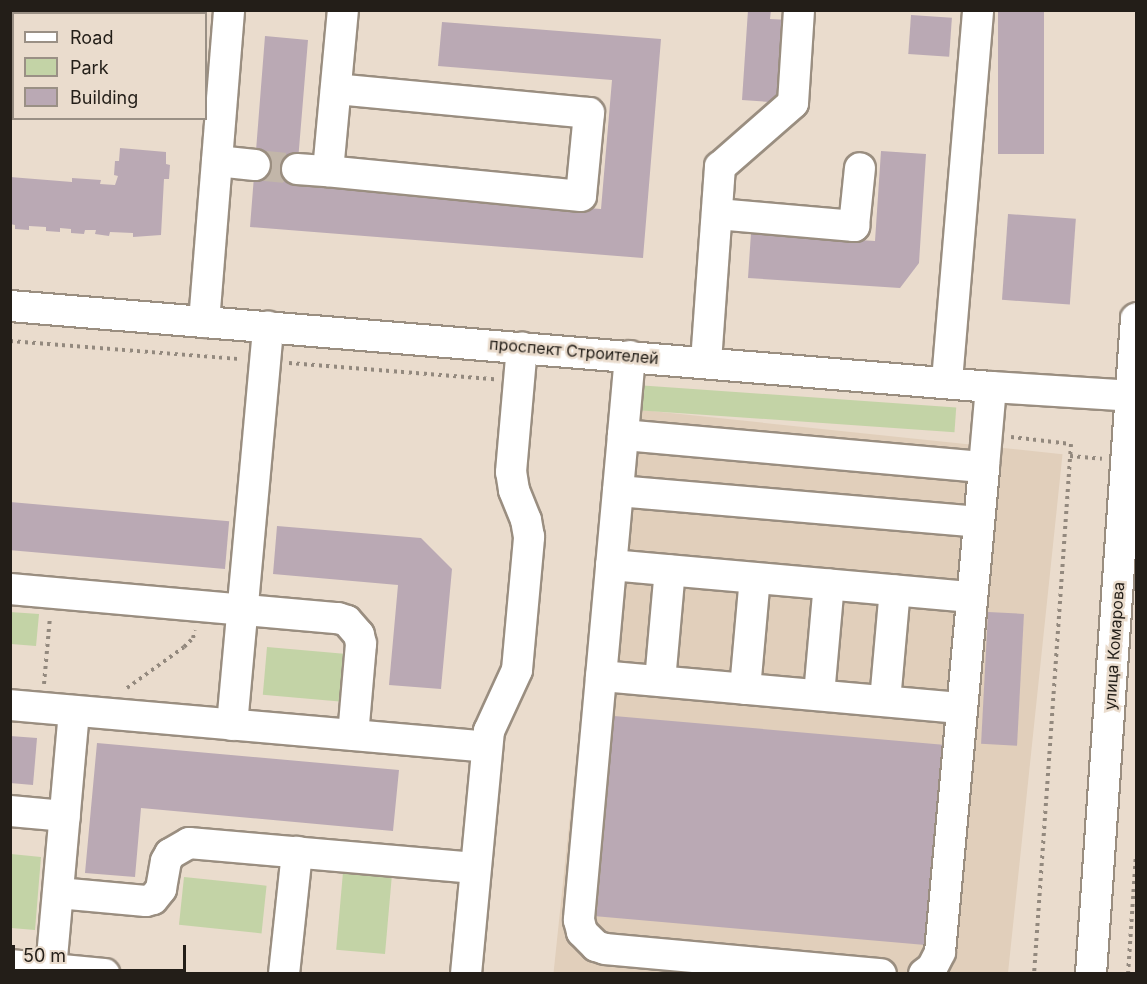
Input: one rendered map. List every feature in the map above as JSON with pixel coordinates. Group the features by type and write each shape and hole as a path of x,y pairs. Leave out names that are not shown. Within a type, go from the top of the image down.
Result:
{"street":[{"path":"204,322 229,10"},
{"path":"328,171 343,10"},
{"path":"706,362 720,167 793,103 800,10"},
{"path":"947,381 978,10"},
{"path":"297,169 581,196 590,113 336,89"},
{"path":"217,161 255,165"},
{"path":"717,214 854,226 860,168"},
{"name":"проспект Строителей","path":"10,306 947,381 991,387 1134,396"},
{"name":"улица Комарова","path":"1090,974 1134,396 1137,319"},
{"path":"232,724 268,327"},
{"path":"466,974 486,747 492,722 511,687 517,670 529,537 511,472 522,347"},
{"path":"630,356 579,920 587,939 605,949 881,974"},
{"path":"924,974 933,968 940,952 991,387"},
{"path":"623,435 984,467"},
{"path":"618,490 979,522"},
{"path":"611,565 972,597"},
{"path":"660,681 670,570"},
{"path":"745,689 755,578"},
{"path":"819,695 829,584"},
{"path":"10,589 338,618 354,627 361,644 353,735"},
{"path":"885,701 895,590"},
{"path":"601,676 962,708"},
{"path":"10,705 486,747"},
{"path":"60,971 58,893 65,816 84,711"},
{"path":"10,811 65,816"},
{"path":"58,893 146,901 162,889 166,861 170,854 189,843 475,868"},
{"path":"284,974 297,852"},
{"path":"10,965 105,974"}],"path":[{"path":"987,434 1071,444 1034,974"},
{"path":"42,708 53,592"},
{"path":"84,711 188,644 194,634 197,605"},
{"path":"1128,974 1137,854"}],"shaded area":[{"path":"613,407 1063,454 1008,974 554,973"}],"green space":[{"path":"636,385 956,407 954,432 634,410"},
{"path":"10,612 39,614 36,646 11,644"},
{"path":"267,647 344,654 340,702 263,695"},
{"path":"11,854 41,857 35,930 11,928"},
{"path":"343,872 392,876 385,954 336,950"},
{"path":"184,877 267,886 262,933 179,925"}],"building":[{"path":"120,10 165,10 165,12 120,12"},
{"path":"748,10 771,10 770,19 791,20 785,103 742,100"},
{"path":"998,10 1044,10 1044,154 998,154"},
{"path":"911,15 952,18 949,57 908,54"},
{"path":"442,22 661,39 643,258 250,227 265,36 308,40 296,185 601,209 612,80 438,66"},
{"path":"10,23 12,23 12,32 10,40"},
{"path":"120,148 166,152 166,164 170,165 169,179 164,179 161,235 133,237 133,233 110,232 109,236 95,234 96,230 85,230 84,234 71,233 71,229 60,228 60,232 46,231 46,227 29,226 29,230 15,229 15,225 10,224 10,177 72,182 72,178 101,180 100,184 115,185 118,176 114,175 115,161 119,161"},
{"path":"881,151 926,154 919,263 900,288 748,278 751,233 875,241"},
{"path":"1008,214 1076,219 1070,305 1002,300"},
{"path":"10,502 229,521 225,569 10,550"},
{"path":"277,526 421,538 452,569 441,689 389,685 398,585 273,574"},
{"path":"988,612 1024,614 1017,746 981,744"},
{"path":"614,716 946,745 928,945 596,916"},
{"path":"10,736 37,738 33,785 10,783"},
{"path":"97,743 399,770 393,831 141,808 135,877 85,873"}],"tunnel":[{"path":"255,165 297,169"}]}
